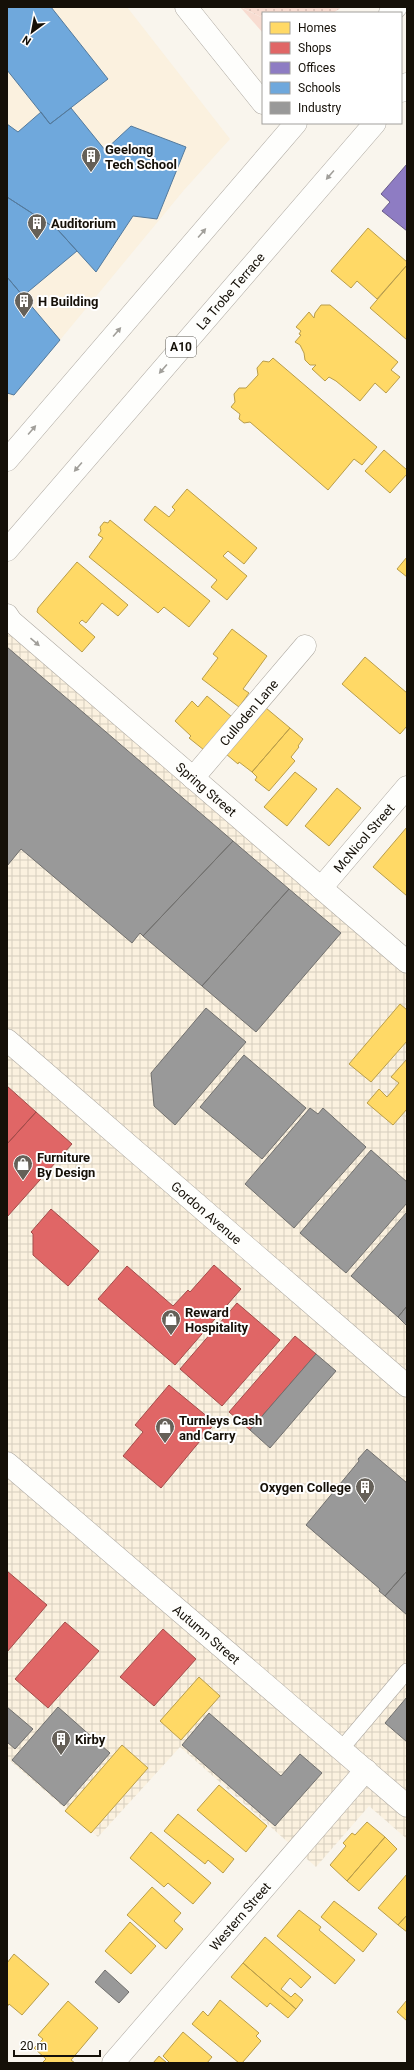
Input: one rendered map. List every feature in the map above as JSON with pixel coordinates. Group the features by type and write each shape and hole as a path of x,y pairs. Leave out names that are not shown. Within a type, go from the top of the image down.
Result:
{"main road":[{"path":"186,7 262,102"},
{"name":"La Trobe Terrace","path":"7,550 373,124"},
{"path":"7,460 288,126"},
{"name":"Spring Street","path":"7,615 101,699 407,962"},
{"name":"Culloden Lane","path":"193,778 305,646"},
{"name":"McNicol Street","path":"321,888 407,787"},
{"name":"Gordon Avenue","path":"7,1040 407,1386"},
{"name":"Autumn Street","path":"7,1463 342,1748 407,1806"},
{"name":"Western Street","path":"113,2063 366,1770"}],"lane":[{"path":"342,1748 407,1671"}],"shaded area":[{"path":"7,7 127,7 230,139 184,190 7,404"},
{"path":"240,7 262,18 262,32"},
{"path":"241,7 342,7 334,12 262,12 262,18"},
{"path":"7,624 407,975 407,1839 369,1806 316,1867 180,1747 98,1837 7,1758"}],"building: Homes":[{"path":"368,228 407,262 407,265 377,299 357,281 351,288 331,271"},
{"path":"407,265 407,340 370,308"},
{"path":"321,305 330,305 398,362 391,370 400,377 386,393 375,383 360,401 329,377 325,381 312,369 316,365 310,365 305,360 304,353 300,345 295,342 301,335 299,334 301,331 296,327 309,312 314,318 315,313"},
{"path":"273,358 377,447 362,465 354,459 328,490 250,422 244,423 239,419 240,414 231,407 235,402 234,394 239,388 246,388 258,375 257,368 263,361 269,362"},
{"path":"384,450 407,470 407,474 390,493 365,471"},
{"path":"187,489 257,548 244,564 228,551 223,556 247,576 227,600 211,587 217,580 144,520 155,506 169,517 175,510 172,507"},
{"path":"110,520 210,601 189,627 164,607 158,613 89,557 103,538 98,535 101,531 100,527 104,522 108,523"},
{"path":"407,557 407,577 397,569"},
{"path":"77,562 128,605 118,616 102,603 86,623 82,620 79,623 95,637 82,652 37,612 38,608"},
{"path":"232,629 267,656 243,689 249,693 239,707 202,679 218,658 213,654"},
{"path":"365,657 407,693 407,726 400,734 342,684"},
{"path":"207,696 232,717 204,750 189,738 191,736 175,721 192,701 198,707"},
{"path":"266,708 290,728 252,772 239,762 238,764 226,754"},
{"path":"290,728 303,739 291,757 295,761 269,791 255,780 257,777 252,772"},
{"path":"295,772 317,789 287,826 264,807"},
{"path":"337,788 361,808 329,846 305,826"},
{"path":"407,827 407,896 373,867"},
{"path":"400,1004 407,1010 407,1041 371,1082 349,1064"},
{"path":"407,1059 407,1109 393,1125 367,1103 379,1089 387,1097 399,1083 391,1077"},
{"path":"199,1677 220,1696 181,1740 160,1721"},
{"path":"122,1745 148,1768 91,1833 65,1811"},
{"path":"219,1785 267,1826 246,1852 197,1810"},
{"path":"178,1814 234,1859 223,1873 208,1860 205,1864 164,1831"},
{"path":"367,1822 385,1837 347,1881 330,1865 346,1846 343,1843 352,1833 355,1835"},
{"path":"151,1832 211,1883 193,1904 168,1883 164,1887 130,1858"},
{"path":"385,1837 397,1849 359,1891 347,1881"},
{"path":"407,1874 407,1915 398,1925 378,1908"},
{"path":"152,1887 181,1913 174,1921 183,1929 166,1949 127,1915"},
{"path":"334,1901 377,1934 363,1952 321,1917"},
{"path":"299,1910 321,1927 319,1930 355,1960 335,1984 277,1936"},
{"path":"407,1915 407,1932 398,1925"},
{"path":"130,1922 156,1946 131,1974 105,1951"},
{"path":"265,1937 311,1977 301,1988 290,1978 281,1989 291,1997 295,1993 303,2000 296,2009 243,1963"},
{"path":"14,1954 49,1984 22,2015 9,2004 7,2007 7,1963"},
{"path":"243,1963 296,2009 288,2018 270,2003 267,2007 231,1977"},
{"path":"220,2000 259,2033 256,2036 261,2041 242,2063 239,2063 192,2024 203,2011 208,2016"},
{"path":"407,2000 407,2021 397,2012"},
{"path":"68,2001 98,2028 71,2060 75,2063 42,2063 46,2059 34,2048 43,2039 38,2035"},
{"path":"183,2032 212,2057 207,2063 170,2063 163,2056"},
{"path":"159,2056 167,2063 153,2063"}],"building: Shops":[{"path":"7,1086 36,1112 7,1144"},
{"name":"Furniture By Design","path":"36,1112 72,1144 7,1217 7,1144"},
{"path":"51,1209 99,1251 68,1286 33,1255 33,1234 31,1232"},
{"name":"Reward Hospitality","path":"214,1265 241,1289 175,1365 98,1299 127,1266 173,1306 188,1290 190,1292"},
{"path":"237,1303 280,1340 222,1406 180,1369"},
{"path":"295,1336 316,1354 250,1430 229,1412"},
{"name":"Turnleys Cash and Carry","path":"169,1385 215,1423 161,1488 123,1456 143,1432 135,1425"},
{"path":"7,1571 47,1605 7,1652"},
{"path":"65,1622 99,1651 48,1708 15,1679"},
{"path":"163,1629 196,1659 154,1706 120,1677"}],"building: Offices":[{"path":"407,164 407,231 382,211 390,202 381,194"}],"building: Schools":[{"path":"7,7 51,7 108,79 50,124 7,70"},
{"name":"Geelong Tech School","path":"71,108 105,150 131,126 186,147 157,219 133,216 96,272 58,230 7,197 7,124 18,132 41,112 50,124"},
{"name":"Auditorium","path":"7,197 58,230 77,251 23,296 7,277"},
{"name":"H Building","path":"7,277 60,340 14,395 7,393"}],"building: Industry":[{"path":"7,647 233,841 143,936 140,933 132,943 21,849 7,866"},
{"path":"233,841 289,889 202,986 143,936"},
{"path":"289,889 341,933 256,1032 202,986"},
{"path":"206,1008 246,1042 175,1125 154,1106 151,1073"},
{"path":"244,1055 306,1108 262,1159 200,1107"},
{"path":"310,1108 318,1114 323,1108 366,1147 294,1228 245,1184"},
{"path":"371,1150 407,1182 407,1203 346,1273 300,1233"},
{"path":"407,1212 407,1306 398,1317 351,1276"},
{"path":"407,1306 407,1326 398,1317"},
{"path":"316,1354 336,1371 270,1448 250,1430"},
{"name":"Oxygen College","path":"367,1449 407,1483 407,1571 385,1596 379,1591 380,1589 306,1525 359,1461 358,1459"},
{"path":"407,1571 407,1615 385,1596"},
{"path":"407,1697 407,1742 385,1723"},
{"path":"7,1707 33,1729 15,1749 7,1742"},
{"name":"Kirby","path":"58,1707 110,1753 64,1806 12,1760"},
{"path":"209,1713 281,1776 300,1754 322,1773 275,1826 182,1745"},
{"path":"105,1970 129,1992 119,2003 95,1982"}],"place":[{"name":"Geelong Tech School","path":"91,173"},
{"name":"Auditorium","path":"37,240"},
{"name":"H Building","path":"24,318"},
{"name":"Furniture By Design","path":"23,1181"},
{"name":"Reward Hospitality","path":"171,1336"},
{"name":"Turnleys Cash and Carry","path":"165,1444"},
{"name":"Oxygen College","path":"365,1504"},
{"name":"Kirby","path":"61,1756"}]}
